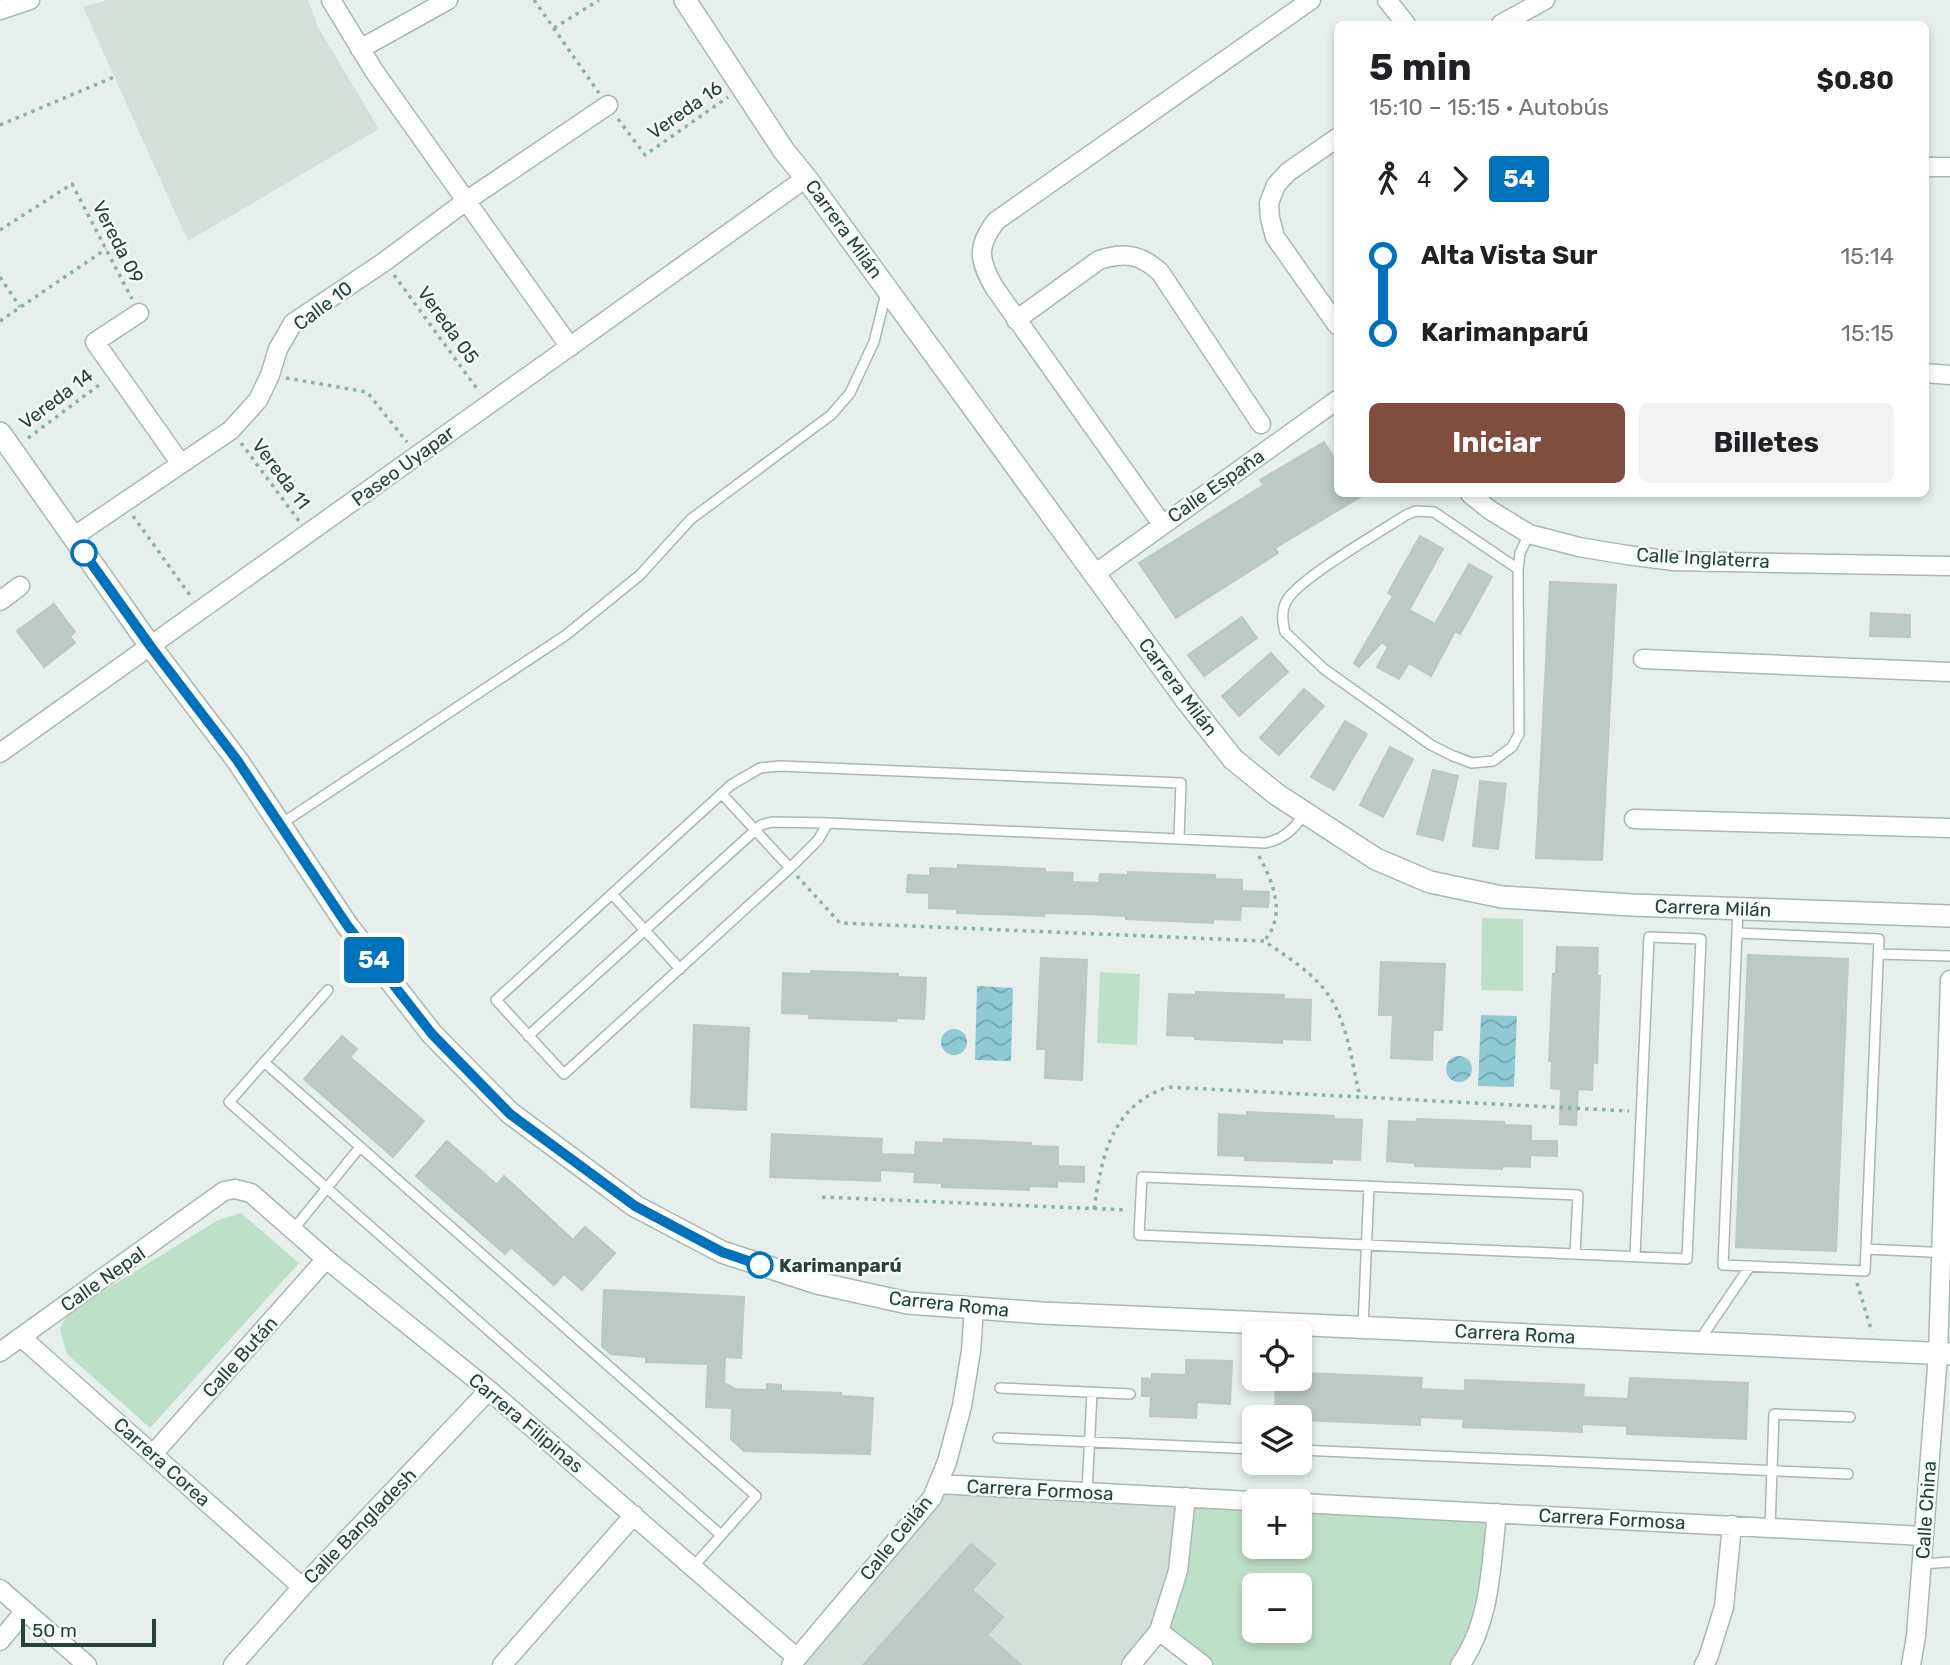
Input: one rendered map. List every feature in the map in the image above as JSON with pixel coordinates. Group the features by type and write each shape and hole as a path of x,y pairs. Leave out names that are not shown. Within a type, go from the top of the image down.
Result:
{"street":[{"path":"0,10 30,0"},
{"path":"331,0 360,49 570,347"},
{"path":"360,49 448,0"},
{"name":"Carrera Milán","path":"685,0 784,151 1096,573 1187,701 1233,759 1276,794 1376,859 1430,882 1502,897 1950,916"},
{"path":"1162,524 993,287 982,265 982,248 986,233 996,221 1311,0"},
{"path":"1506,21 1545,0"},
{"path":"1395,3 1404,21"},
{"name":"Calle 10","path":"73,537 231,430 258,400 278,349 293,323 608,105"},
{"path":"1334,140 1288,172 1276,185 1269,203 1275,237 1334,321"},
{"path":"1929,167 1950,167"},
{"name":"Paseo Uyapar","path":"0,753 806,178"},
{"path":"1016,320 1099,260 1130,256 1147,261 1160,272 1261,424"},
{"path":"139,313 95,342 181,464"},
{"path":"1929,373 1950,374"},
{"name":"Calle España","path":"1096,573 1334,402"},
{"name":"Carrera Roma","path":"6,442 151,647 237,760 347,925 432,1034 510,1114 635,1206 722,1252 817,1283 908,1303 1944,1354"},
{"name":"Calle Inglaterra","path":"1474,497 1529,534 1580,547 1674,561 1950,566"},
{"path":"0,601 20,586"},
{"path":"1643,659 1950,672"},
{"path":"1634,820 1950,828"},
{"name":"Calle China","path":"1911,1665 1944,1354 1950,980"},
{"name":"Calle Nepal","path":"0,1352 224,1191 235,1189 251,1193"},
{"name":"Carrera Filipinas","path":"251,1193 326,1259 489,1390 634,1515 794,1662"},
{"name":"Calle Bután","path":"153,1454 326,1259"},
{"name":"Calle Ceilán","path":"794,1662 932,1498 947,1462 962,1406 971,1351 974,1308"},
{"name":"Carrera Corea","path":"21,1337 302,1587"},
{"name":"Calle Bangladesh","path":"233,1665 302,1587 489,1390"},
{"name":"Carrera Formosa","path":"937,1484 1242,1500"},
{"path":"1130,1665 1159,1631 1178,1571 1186,1497"},
{"name":"Carrera Formosa","path":"1312,1504 1923,1536"},
{"path":"1460,1665 1480,1624 1489,1581 1497,1513"},
{"path":"502,1665 634,1515"},
{"path":"1704,1665 1724,1607 1732,1525"},
{"path":"0,1589 87,1665"},
{"path":"0,1641 24,1612"},
{"path":"1159,1631 1203,1665"}],"lane":[{"path":"280,825 566,635 640,575 691,519 831,415 850,393 874,342 887,288"},
{"path":"1518,569 1434,512 1416,511 1298,586 1285,603 1285,632 1324,669 1430,745 1472,763 1493,761 1512,747 1519,734 1518,569 1520,553 1529,534"},
{"path":"828,823 818,840 790,868 564,1074 496,1000 722,794 750,773 769,766 1181,783 1179,838"},
{"path":"722,794 790,868"},
{"path":"528,1036 755,829 772,822 1265,843 1281,839 1306,814"},
{"path":"612,894 680,969"},
{"path":"1737,933 1879,939 1866,1271 1723,1265 1738,909"},
{"path":"1575,1254 1578,1195 1142,1177 1139,1235 1687,1259 1701,939 1649,937 1636,1256"},
{"path":"1879,954 1950,956"},
{"path":"328,990 229,1101 721,1535"},
{"path":"264,1062 756,1496 693,1567"},
{"path":"293,1230 360,1147"},
{"path":"1363,1327 1370,1186"},
{"path":"1866,1249 1945,1253"},
{"path":"1698,1343 1750,1266"},
{"path":"1000,1388 1130,1394"},
{"path":"1087,1492 1091,1392"},
{"path":"1770,1527 1774,1414 1850,1417"},
{"path":"998,1438 1242,1448"},
{"path":"1312,1451 1848,1474"},
{"path":"1922,1564 1950,1562"}],"path":[{"path":"534,0 608,105"},
{"path":"554,28 599,0"},
{"path":"0,125 114,77"},
{"name":"Vereda 16","path":"608,105 645,155 741,87"},
{"name":"Vereda 09","path":"0,230 72,184 139,313"},
{"path":"0,321 106,249"},
{"name":"Vereda 05","path":"384,262 489,405"},
{"path":"0,277 20,307"},
{"name":"Vereda 14","path":"6,442 116,372"},
{"path":"270,375 367,392 416,454"},
{"name":"Vereda 11","path":"231,430 309,534"},
{"path":"124,502 201,611"},
{"path":"1252,842 1275,890 1275,923 1272,932 1264,941"},
{"path":"790,868 840,923 1264,941 1304,970 1327,994 1344,1030 1360,1097"},
{"path":"1094,1209 1101,1163 1111,1134 1136,1106 1168,1087 1642,1112"},
{"path":"822,1197 1140,1211"},
{"path":"1859,1290 1866,1314"}],"shaded area":[{"path":"107,0 308,0 318,27 379,129 188,241 83,7"},
{"path":"940,1487 1181,1500 1175,1567 1157,1627 1128,1665 796,1665"}],"green space":[{"path":"1482,918 1523,919 1523,991 1481,990"},
{"path":"1100,972 1140,974 1137,1045 1097,1043"},
{"path":"241,1213 299,1263 150,1428 67,1354 60,1329 68,1313 218,1220"},
{"path":"1190,1500 1242,1503 1242,1559 1312,1559 1312,1507 1493,1517 1477,1623 1455,1665 1211,1665 1163,1629"}],"water":[{"path":"977,986 1013,988 1011,1061 975,1060"},
{"path":"1481,1015 1517,1016 1514,1087 1478,1086"},
{"path":"954,1029 963,1033 967,1042 963,1051 954,1055 945,1051 941,1042 945,1033"},
{"path":"1459,1056 1468,1060 1472,1069 1468,1078 1459,1082 1450,1078 1446,1069 1450,1060"}],"building":[{"path":"1324,442 1334,457 1334,497 1360,497 1275,548 1278,553 1176,618 1139,563 1264,485 1260,480"},
{"path":"1420,536 1443,549 1409,610 1435,624 1469,564 1492,577 1460,634 1455,631 1431,676 1409,663 1399,679 1377,667 1388,647 1382,642 1359,667 1354,663 1393,596 1388,593"},
{"path":"1550,582 1616,585 1602,860 1536,858"},
{"path":"54,604 75,632 70,636 75,643 44,667 17,631"},
{"path":"1871,613 1910,615 1910,637 1870,636"},
{"path":"1242,617 1257,638 1204,676 1188,655"},
{"path":"1271,653 1288,672 1239,716 1222,696"},
{"path":"1304,689 1324,706 1279,755 1260,738"},
{"path":"1345,721 1367,734 1334,790 1311,777"},
{"path":"1390,747 1413,759 1383,817 1360,805"},
{"path":"1433,770 1458,776 1443,840 1417,834"},
{"path":"1480,781 1506,784 1498,849 1473,846"},
{"path":"958,865 1073,873 1072,882 1099,883 1100,874 1128,875 1128,872 1215,875 1215,879 1242,880 1242,891 1269,892 1268,907 1241,906 1240,920 1213,919 1213,923 1126,919 1126,916 1085,914 1044,913 1044,916 957,913 957,909 929,908 929,893 907,892 908,875 930,876 930,868 958,869"},
{"path":"1557,947 1598,948 1597,976 1600,976 1597,1063 1593,1062 1592,1090 1578,1089 1576,1125 1560,1124 1561,1089 1551,1088 1552,1061 1549,1061 1553,974 1556,974"},
{"path":"1748,955 1848,959 1836,1251 1736,1247"},
{"path":"1041,958 1087,960 1082,1080 1045,1078 1046,1049 1037,1049"},
{"path":"1381,962 1445,964 1442,1030 1433,1030 1432,1060 1391,1058 1393,1015 1379,1015"},
{"path":"811,971 898,974 898,977 926,978 924,1019 896,1018 896,1021 809,1018 809,1014 782,1013 783,973 811,974"},
{"path":"1196,992 1284,995 1283,999 1311,1000 1310,1040 1282,1039 1282,1043 1167,1035 1169,994 1196,995"},
{"path":"694,1025 749,1028 746,1110 691,1107"},
{"path":"342,1036 357,1049 350,1057 424,1121 393,1157 304,1079"},
{"path":"1247,1112 1362,1120 1360,1160 1332,1159 1332,1163 1245,1160 1245,1156 1218,1155 1219,1114 1247,1116"},
{"path":"1417,1119 1504,1122 1504,1125 1531,1126 1531,1141 1557,1141 1557,1156 1530,1155 1530,1167 1502,1166 1502,1169 1415,1166 1415,1163 1387,1161 1389,1121 1417,1122"},
{"path":"772,1134 882,1139 881,1154 915,1155 916,1142 944,1143 944,1139 1031,1143 1031,1146 1058,1147 1058,1166 1084,1167 1084,1182 1057,1181 1057,1187 1029,1186 1029,1190 942,1187 942,1183 914,1182 915,1172 880,1170 880,1181 770,1177"},
{"path":"447,1141 497,1185 504,1176 573,1240 585,1227 615,1253 582,1290 564,1274 554,1285 511,1247 505,1254 416,1176"},
{"path":"604,1290 744,1297 741,1358 725,1357 724,1383 735,1389 767,1390 767,1384 781,1385 781,1391 841,1393 841,1396 873,1398 870,1454 744,1451 731,1439 732,1408 706,1407 708,1364 646,1362 646,1357 611,1354 602,1346"},
{"path":"1186,1360 1232,1361 1230,1404 1197,1402 1196,1418 1150,1416 1151,1396 1142,1396 1142,1378 1152,1379 1152,1374 1186,1375"},
{"path":"1312,1373 1422,1378 1421,1389 1465,1391 1465,1380 1584,1385 1583,1397 1628,1399 1630,1378 1748,1383 1746,1439 1627,1434 1627,1426 1582,1424 1582,1432 1463,1427 1464,1419 1420,1417 1420,1425 1312,1420 1312,1405 1275,1405 1276,1391 1312,1391"},
{"path":"971,1544 995,1564 972,1590 1003,1617 987,1635 1021,1665 863,1665"}],"bus line":[{"name":"54","path":"84,553 237,760 347,925 432,1034 510,1114 635,1206 722,1252 760,1265"}],"place":[{"name":"Karimanparú","path":"760,1265"}]}
